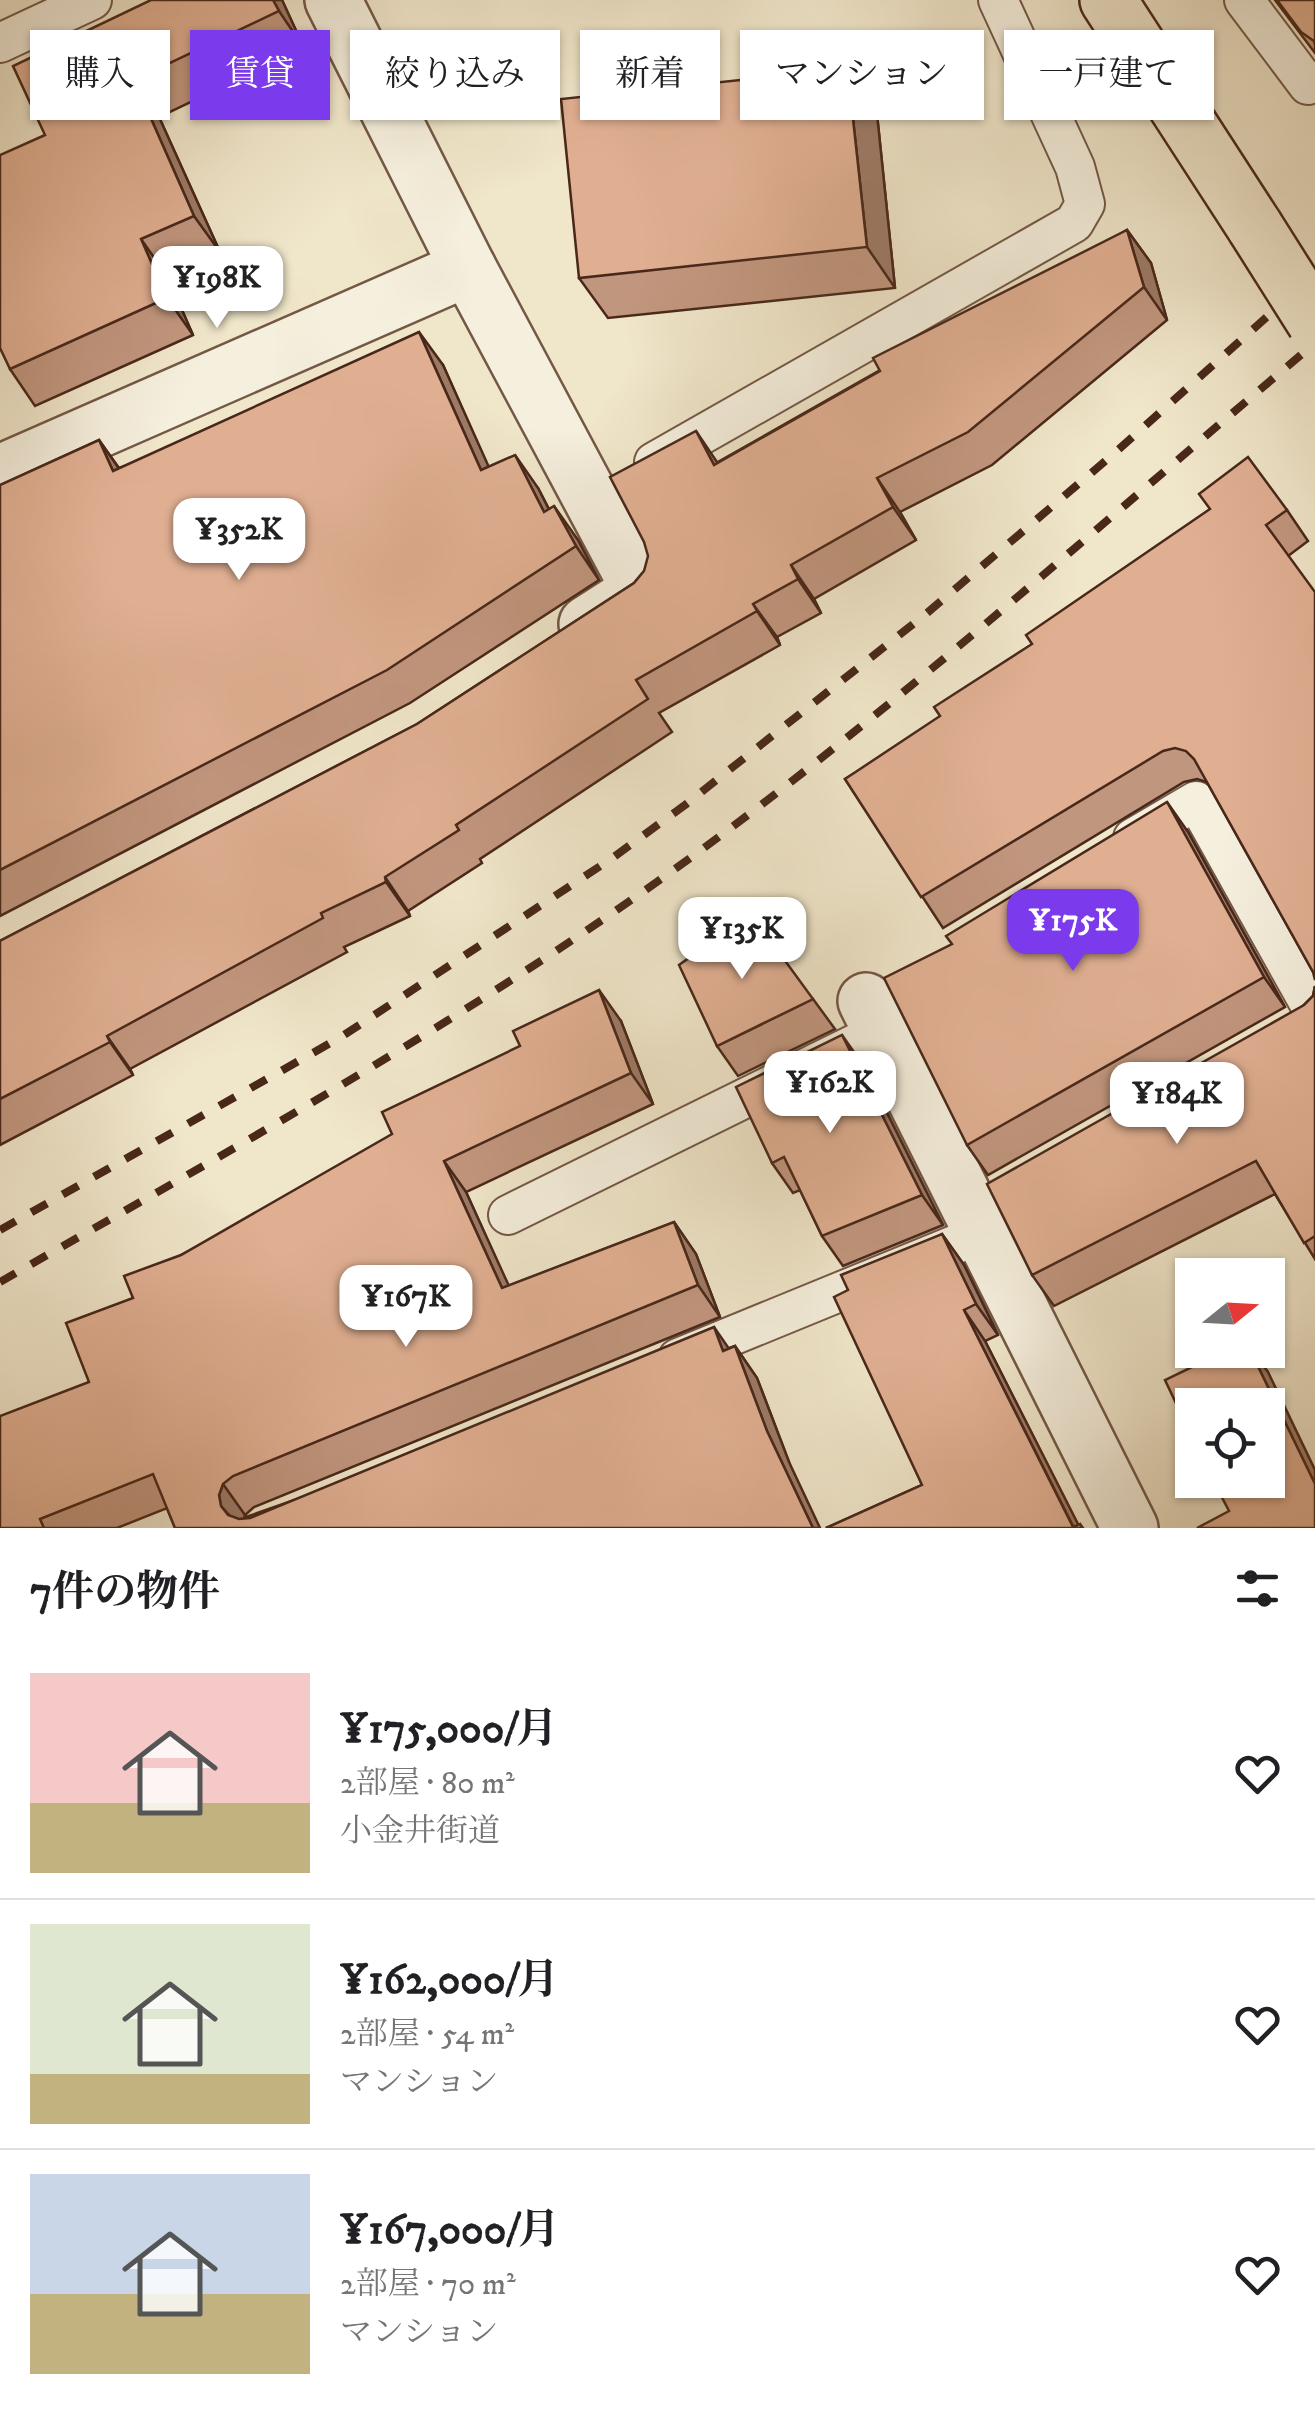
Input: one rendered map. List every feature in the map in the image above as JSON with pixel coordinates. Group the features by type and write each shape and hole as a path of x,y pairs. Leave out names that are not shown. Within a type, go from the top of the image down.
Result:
{"main road":[{"path":"1108,0 1315,322"}],"street":[{"path":"334,0 468,268 640,590 541,654"},
{"path":"0,473 468,268"},
{"path":"882,1004 985,1212 1123,1526"}],"lane":[{"path":"0,43 92,0"},
{"path":"591,497 1074,224 1085,204 1076,166 998,0"},
{"path":"1244,0 1308,85 1315,81"},
{"path":"1097,860 1196,800 1315,1015 1280,1036"},
{"path":"508,1215 882,1004"},
{"path":"650,1370 985,1212"}],"building":[{"path":"151,0 273,0 279,11 239,30 190,30 190,53 170,63 170,30 88,30"},
{"path":"1277,0 1315,0 1315,44 1301,32"},
{"path":"30,58 30,103 13,66"},
{"path":"740,80 740,120 853,120 867,247 579,278 561,99 580,97 580,120 720,120 720,82"},
{"path":"38,120 152,120 194,216 141,239 167,298 10,369 0,348 0,155 45,135"},
{"path":"1127,230 1144,287 968,432 877,478 893,507 791,565 798,579 753,604 757,611 636,680 648,699 456,825 459,830 385,877 386,882 321,913 323,918 107,1036 110,1042 0,1099 0,941 417,724 634,583 644,571 648,556 610,477 696,431 714,465 880,371 873,358"},
{"path":"419,332 481,470 515,455 544,512 554,506 576,546 387,670 0,870 0,485 99,440 113,471"},
{"path":"1248,457 1287,510 1266,525 1315,592 1315,980 1194,759 1175,748 1163,751 921,897 845,779 940,716 934,707 1032,644 1026,635 1210,509 1199,494"},
{"path":"1167,802 1264,977 967,1145 884,978 952,944 946,936"},
{"path":"751,914 813,999 717,1046 679,965"},
{"path":"1315,986 1315,1236 1304,1243 1256,1161 1032,1275 987,1184 1304,1005 1313,996"},
{"path":"599,990 631,1073 444,1161 502,1288 674,1222 698,1285 233,1476 223,1484 221,1506 228,1515 250,1518 714,1327 723,1351 735,1346 767,1431 813,1528 175,1528 153,1474 40,1519 44,1528 0,1528 0,1416 89,1382 66,1323 133,1298 124,1276 181,1255 392,1134 382,1112 520,1046 513,1031"},
{"path":"842,1035 922,1195 822,1236 784,1157 772,1163 736,1087"},
{"path":"942,1234 976,1304 964,1310 1073,1527 1080,1524 1082,1528 826,1528 922,1485 834,1297 848,1290 841,1275"},
{"path":"1190,1368 1259,1368 1268,1388 1175,1388 1175,1401 1165,1380"},
{"path":"1285,1422 1315,1484 1315,1528 1197,1528 1229,1511 1222,1498 1285,1498"}],"railway":[{"path":"0,1230 341,1037 611,859 927,613 1315,274"},
{"path":"0,1282 367,1070 634,898 872,717 1315,343"}]}
